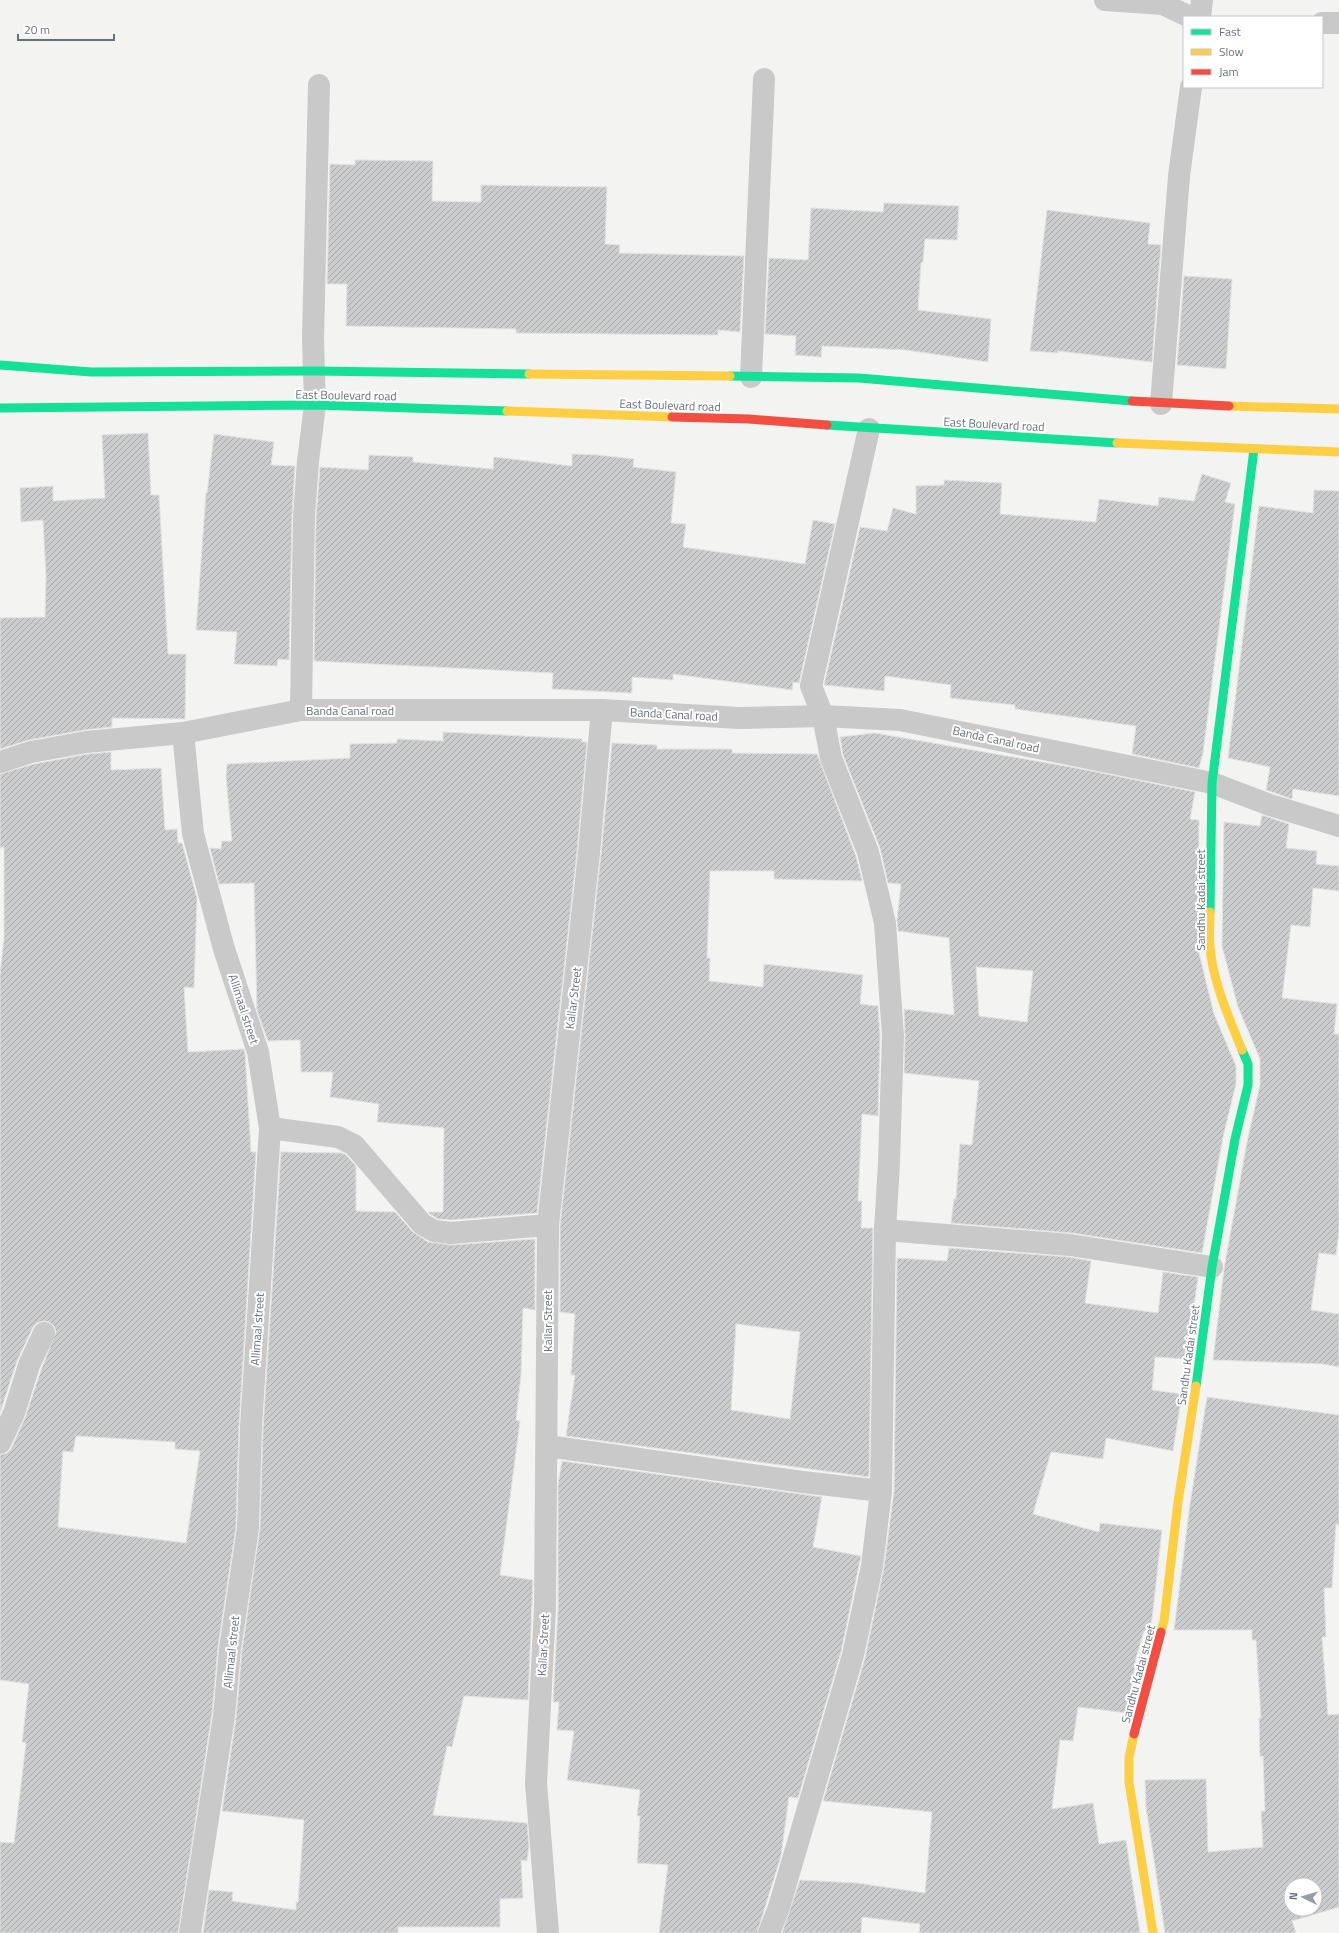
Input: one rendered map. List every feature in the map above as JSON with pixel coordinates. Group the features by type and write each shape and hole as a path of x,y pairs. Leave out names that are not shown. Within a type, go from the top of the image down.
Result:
{"main road":[{"path":"0,365 90,372 314,371 859,378 1161,404 1339,409"},
{"name":"East Boulevard road","path":"0,408 315,405 749,419 869,429 1339,452"},
{"name":"Sandhu Kadai street","path":"1154,1933 1129,1782 1129,1758 1164,1621 1178,1502 1200,1359 1212,1267 1235,1139 1248,1085 1249,1074 1248,1064 1226,1012 1210,947 1212,783 1254,449"}],"street":[{"path":"1106,0 1163,4 1188,16"},
{"path":"1200,16 1202,0"},
{"path":"1323,23 1339,23"},
{"path":"751,377 764,79"},
{"path":"301,710 304,516 308,461 315,405 313,338 319,85"},
{"path":"1161,404 1179,176 1191,88"},
{"path":"769,1933 784,1892 853,1655 872,1566 881,1491 885,1230 889,1163 892,1036 885,923 868,852 831,758 823,716 811,686 869,429"},
{"name":"Banda Canal road","path":"0,762 31,752 86,742 183,733 301,710 602,710 739,718 823,716 900,720 1212,783 1270,805 1339,826"},
{"name":"Kallar Street","path":"548,1933 536,1783 545,1608 548,1224 589,853 602,710"},
{"name":"Allimaal street","path":"183,733 193,834 224,949 258,1052 270,1128 251,1427 248,1528 230,1649 224,1716 190,1933"},
{"path":"270,1128 338,1137 354,1145 422,1224 434,1231 451,1233 548,1224"},
{"path":"885,1230 1070,1245 1212,1267"},
{"path":"0,1443 14,1413 29,1364 44,1333"},
{"path":"547,1446 803,1482 881,1491"}],"building":[{"path":"355,160 433,161 432,201 481,202 481,185 607,187 605,244 620,245 619,253 744,256 740,332 718,330 718,335 516,333 516,329 346,326 347,284 327,284 330,164 355,165"},
{"path":"884,203 959,206 957,240 925,239 923,262 921,263 918,310 991,319 988,362 906,350 822,346 821,357 795,355 796,336 765,334 769,258 808,260 811,208 883,212"},
{"path":"1047,210 1150,223 1148,244 1161,245 1152,362 1058,351 1058,353 1030,351"},
{"path":"1184,276 1232,279 1226,369 1177,365"},
{"path":"148,433 151,495 159,495 168,654 186,654 185,719 112,718 112,727 84,730 29,740 0,749 0,618 45,617 46,577 43,520 21,522 20,488 53,486 53,501 105,498 102,435"},
{"path":"214,434 274,442 271,465 295,466 292,516 289,660 278,659 277,666 234,664 237,632 196,630 206,493"},
{"path":"572,454 634,459 633,467 676,472 671,523 686,524 683,547 805,564 813,520 835,524 799,683 793,682 792,690 673,674 673,680 632,677 632,693 552,689 553,673 314,661 316,517 320,467 368,470 369,455 413,457 413,462 493,469 494,457 572,466"},
{"path":"1202,474 1231,483 1225,502 1235,504 1203,753 1199,768 1132,754 1136,726 1015,709 1015,705 950,698 951,685 885,676 884,691 824,685 860,527 887,531 893,508 916,514 916,486 944,485 944,480 1002,483 1000,514 1096,522 1099,499 1158,506 1159,497 1194,501"},
{"path":"1314,490 1339,491 1339,796 1293,789 1292,799 1266,790 1270,767 1228,758 1259,506 1313,513"},
{"path":"443,732 582,739 582,742 587,742 577,852 537,1213 451,1220 438,1219 430,1214 428,1212 443,1212 444,1128 377,1122 379,1104 330,1097 333,1072 301,1072 300,1040 268,1041 257,1011 254,883 219,884 210,848 221,849 222,841 232,841 226,777 227,764 350,758 350,744 397,743 397,739 443,741"},
{"path":"875,733 1082,769 1195,792 1190,819 1199,820 1198,949 1214,1014 1236,1066 1236,1084 1223,1137 1202,1253 1072,1233 951,1223 954,1199 956,1199 960,1144 972,1145 979,1081 904,1073 904,1009 954,1015 949,938 898,931 897,920 901,884 888,883 880,848 843,755 840,737","holes":["976,967 1033,971 1027,1022 979,1016"]},
{"path":"612,743 657,745 657,749 732,749 732,753 817,754 856,856 862,881 774,879 774,871 710,871 707,958 710,958 709,981 763,987 764,964 863,975 860,1004 878,1006 880,1036 878,1116 862,1114 858,1201 862,1201 861,1228 873,1228 869,1477 566,1436 575,1375 571,1375 575,1314 560,1312 560,1226","holes":["736,1324 800,1332 790,1419 731,1410"]},
{"path":"111,752 111,770 161,768 165,830 177,829 178,843 182,843 197,898 194,988 184,987 188,1052 244,1049 251,1152 256,1152 239,1426 236,1527 218,1647 212,1714 178,1933 0,1933 0,1842 14,1843 26,1743 22,1742 29,1684 0,1680 0,1455 7,1453 11,1449 25,1418 41,1370 56,1332 54,1326 49,1322 43,1321 37,1323 33,1327 17,1361 0,1413 0,975 4,938 4,847 0,848 0,774 34,764 88,754","holes":["76,1436 175,1442 175,1449 200,1451 186,1543 58,1527 63,1451 73,1452"]},
{"path":"1262,815 1289,824 1286,848 1317,851 1316,864 1339,866 1339,891 1313,888 1310,927 1291,925 1282,998 1337,1004 1334,1034 1339,1034 1339,1231 1336,1255 1319,1253 1311,1310 1339,1314 1339,1367 1323,1364 1213,1360 1224,1269 1247,1142 1260,1085 1260,1059 1238,1007 1222,946 1224,822 1260,826"},
{"path":"281,1152 342,1153 346,1155 356,1166 356,1211 395,1212 413,1232 428,1242 452,1245 535,1239 535,1310 523,1308 521,1374 516,1420 520,1421 500,1575 533,1580 528,1700 464,1696 452,1747 447,1746 433,1815 527,1823 529,1846 527,1861 521,1860 523,1898 500,1899 500,1927 398,1927 398,1933 203,1933 209,1890 233,1892 232,1901 296,1910 296,1902 298,1902 304,1820 222,1811 236,1718 242,1650 260,1528 263,1428"},
{"path":"949,1248 1069,1257 1091,1261 1085,1303 1158,1313 1163,1272 1198,1277 1187,1359 1155,1357 1152,1390 1182,1394 1173,1451 1106,1438 1103,1459 1051,1452 1033,1514 1099,1532 1100,1523 1162,1530 1152,1619 1149,1630 1144,1631 1136,1658 1127,1713 1078,1707 1073,1741 1060,1740 1052,1809 1093,1803 1099,1844 1126,1840 1140,1933 919,1933 920,1924 862,1917 861,1933 782,1933 800,1880 857,1883 925,1893 932,1812 823,1801 865,1658 884,1567 894,1491 897,1258 947,1261"},
{"path":"1207,1397 1339,1415 1339,1525 1336,1524 1332,1588 1324,1588 1326,1637 1322,1637 1328,1715 1339,1714 1339,1907 1323,1912 1323,1877 1283,1877 1283,1917 1305,1917 1292,1921 1296,1933 1165,1933 1146,1807 1145,1780 1206,1779 1208,1852 1263,1847 1261,1811 1265,1811 1263,1756 1260,1757 1259,1718 1261,1718 1256,1640 1252,1640 1252,1630 1174,1630 1190,1504"},
{"path":"562,1461 822,1497 813,1547 861,1556 841,1652 798,1798 789,1797 781,1856 757,1933 659,1933 668,1865 637,1863 640,1816 637,1816 640,1790 567,1780 574,1731 557,1730 559,1702 553,1702 558,1608 558,1484"}],"traffic: fast":[{"path":"0,365 91,372 314,371 529,374"},
{"path":"730,376 859,378 1132,401"},
{"path":"0,408 315,405 507,411"},
{"path":"827,425 1117,443"},
{"path":"1210,912 1212,783 1254,449"},
{"path":"1196,1386 1212,1267 1235,1139 1248,1085 1248,1064 1242,1050"}],"traffic: slow":[{"path":"529,374 730,376"},
{"path":"1229,406 1339,409"},
{"path":"507,411 672,417"},
{"path":"1117,443 1339,452"},
{"path":"1210,912 1211,959 1214,972 1222,1000 1242,1050"},
{"path":"1161,1632 1164,1621 1178,1502 1196,1386"},
{"path":"1134,1734 1129,1758 1129,1782 1153,1933"}],"traffic: jam":[{"path":"1132,401 1229,406"},
{"path":"672,417 749,419 827,425"},
{"path":"1134,1734 1161,1632"}]}
